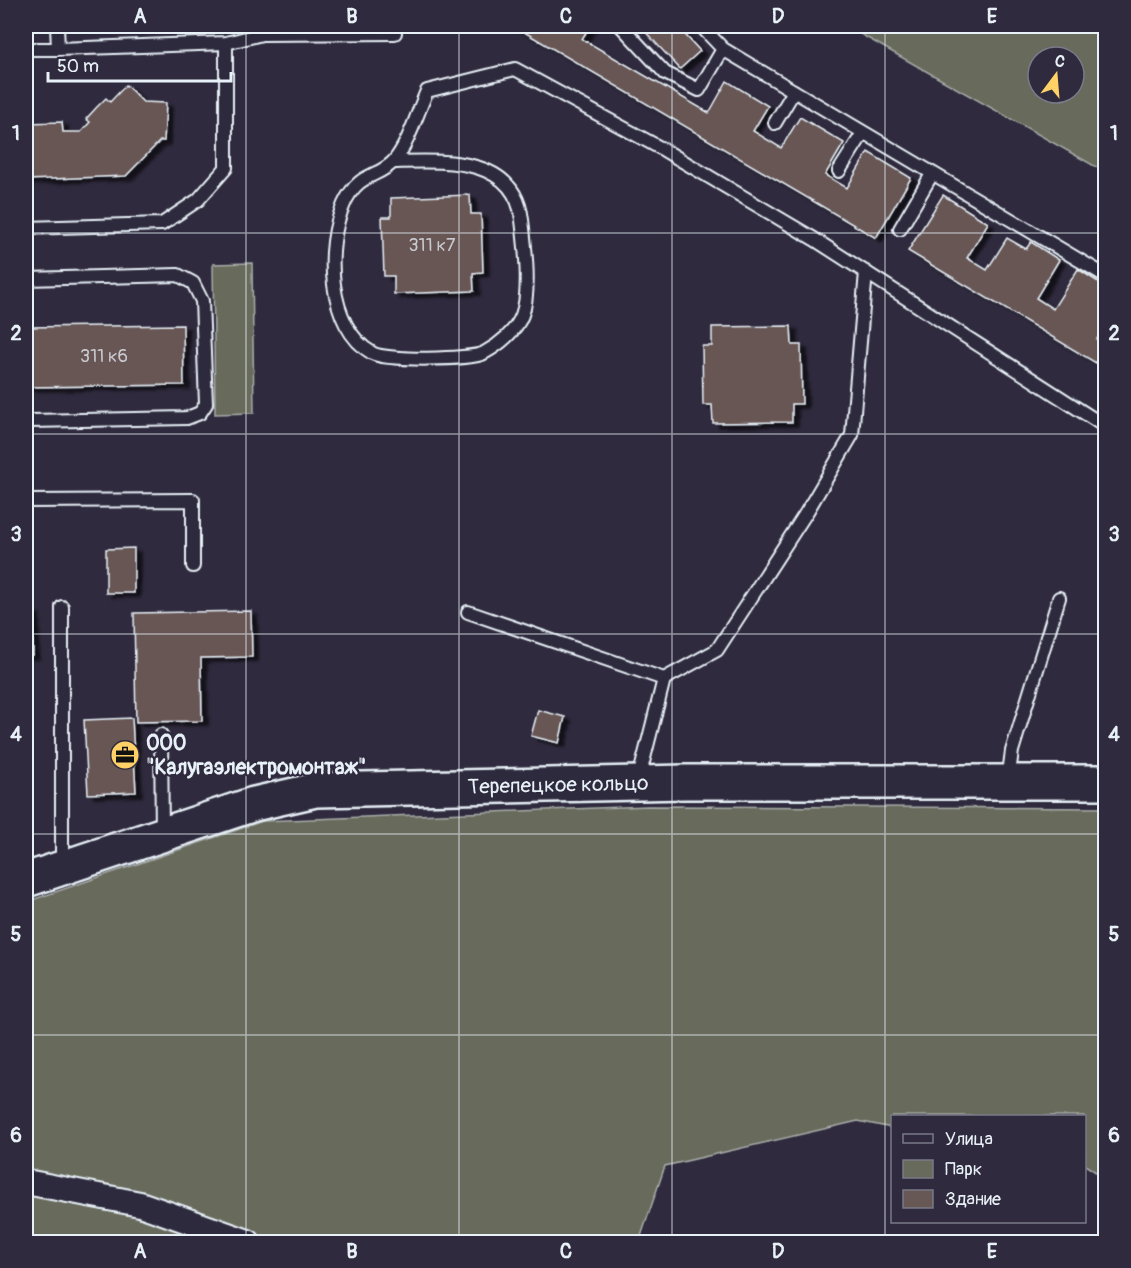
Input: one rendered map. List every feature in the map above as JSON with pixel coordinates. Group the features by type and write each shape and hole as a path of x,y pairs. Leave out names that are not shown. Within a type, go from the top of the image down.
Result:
{"street":[{"name":"Терепецкое кольцо","path":"26,880 254,804 316,790 638,783 1106,782"},
{"path":"26,1182 140,1204 248,1242"}],"lane":[{"path":"57,26 58,49"},
{"path":"26,49 226,43 262,30 394,33 394,26"},
{"path":"621,26 665,73 699,90 723,49"},
{"path":"701,26 723,49 1106,276"},
{"path":"26,228 162,224 198,200 226,168 226,43"},
{"path":"393,162 437,161 478,166 503,180 521,207 527,265 522,314 507,336 482,354 423,360 373,354 351,335 334,294 333,243 344,204 359,180 393,162 427,91 515,69 664,150 866,272 1106,427"},
{"path":"775,123 794,91"},
{"path":"839,171 863,134"},
{"path":"900,229 932,174"},
{"path":"638,783 664,679 717,650 806,513 852,435 866,272"},
{"path":"26,279 177,275 193,283 202,300 206,404 200,413 187,418 30,421 26,424"},
{"path":"26,501 193,500 193,566"},
{"path":"1007,782 1012,751 1059,598"},
{"path":"62,607 62,868"},
{"path":"468,612 664,679"},
{"path":"161,735 162,835"}],"green space":[{"path":"846,26 1105,26 1105,172"},
{"path":"252,263 254,413 215,414 213,264"},
{"path":"648,806 1105,808 1105,1178 1086,1166 1086,1115 891,1115 891,1128 858,1121 665,1166 639,1242 26,1242 26,902 263,821"}],"building":[{"path":"514,26 590,26 582,39 709,113 727,81 768,106 753,131 781,148 800,117 844,143 825,175 847,188 868,152 911,178 876,238"},
{"path":"640,26 677,26 700,51 680,69"},
{"path":"126,85 143,102 166,103 164,141 160,141 126,176 26,180 26,123 62,122 63,132 81,132 90,122 86,119 96,108 106,98 110,102"},
{"path":"470,195 471,214 481,214 483,272 473,273 474,291 394,294 394,276 384,276 382,217 391,217 391,198"},
{"path":"943,195 988,223 967,258 987,270 1007,238 1026,249 1031,242 1059,260 1036,298 1053,309 1078,269 1106,287 1106,326 1097,339 1106,344 1106,369 908,251"},
{"path":"183,325 184,385 26,387 26,327"},
{"path":"791,326 792,345 801,345 802,404 792,404 792,422 713,423 712,405 703,405 702,346 712,346 712,327"},
{"path":"134,548 134,593 106,593 106,549"},
{"path":"33,610 33,655 26,655 26,611"},
{"path":"251,611 252,657 201,658 202,721 136,722 134,613"},
{"path":"538,710 565,717 559,743 531,736"},
{"path":"132,718 136,792 88,794 84,720"}],"place":[{"name":"ООО \"Калугаэлектромонтаж\"","path":"125,755"}]}
